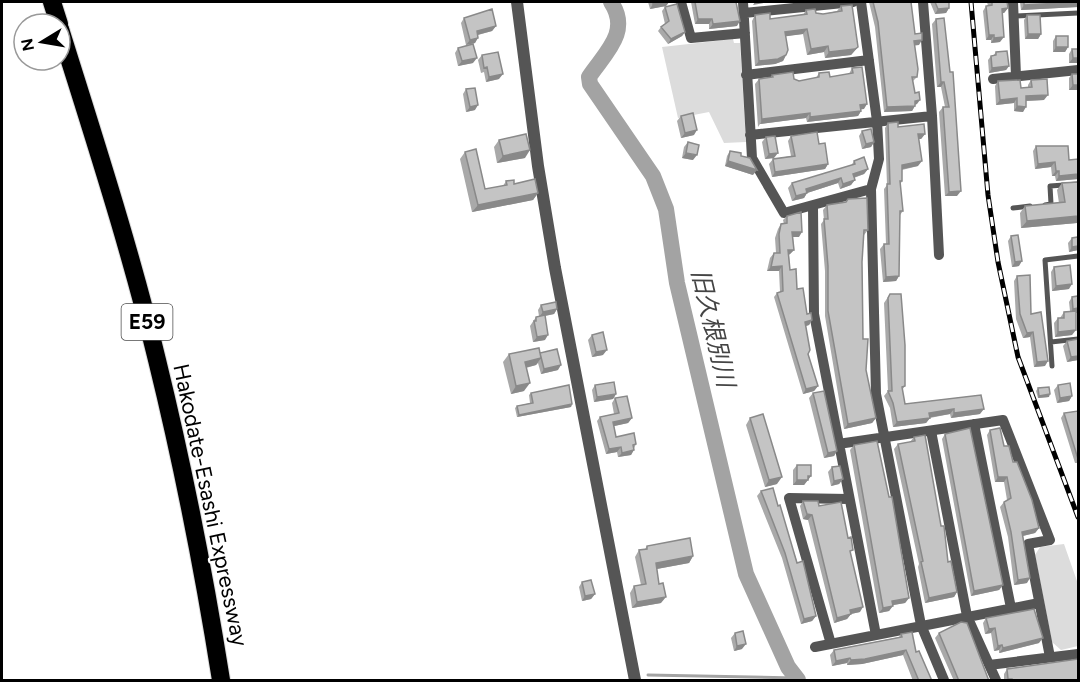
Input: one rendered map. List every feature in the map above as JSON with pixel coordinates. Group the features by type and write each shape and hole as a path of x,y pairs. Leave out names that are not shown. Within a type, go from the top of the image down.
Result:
{"highway":[{"name":"Hakodate-Esashi Expressway","path":"72,68 154,348 185,478 221,681"}],"street":[{"path":"517,2 538,166 555,268 635,681"},
{"path":"681,2 691,38 745,33"},
{"path":"743,2 752,158 784,213 813,207 871,189"},
{"path":"744,14 853,2"},
{"path":"861,2 877,121 879,159 871,189 876,394 921,626 944,681"},
{"path":"922,2 932,116 939,255"},
{"path":"1013,2 1016,76"},
{"path":"746,75 869,60"},
{"path":"993,79 1078,70"},
{"path":"750,135 932,116"},
{"path":"813,207 814,314 876,635"},
{"path":"838,444 1003,420 1050,540 1028,544 1050,657"},
{"path":"974,424 1011,608"},
{"path":"930,431 967,616 996,681"},
{"path":"831,644 789,498 848,499"},
{"path":"815,647 1039,603"},
{"path":"989,665 1078,654"}],"lane":[{"path":"1014,16 1078,13"},
{"path":"1013,208 1051,204 1050,186 1078,184 1078,195"},
{"path":"1052,366 1046,260 1078,256"},
{"path":"1051,342 1078,339"}],"shaded area":[{"path":"733,39 734,43 740,43 746,142 724,143 709,112 678,118 662,47"},
{"path":"1064,544 1078,584 1078,646 1061,650 1052,642 1035,555 1040,547"}],"building":[{"path":"695,2 736,2 740,21 713,24 712,19 698,19"},
{"path":"873,2 911,2 915,34 922,33 922,40 914,41 918,69 917,77 912,77 915,93 919,92 920,100 915,101 915,106 887,107 878,22"},
{"path":"935,2 949,2 949,8 938,9"},
{"path":"992,2 1007,2 1008,8 1002,9 1004,37 994,38 994,35 989,35 986,6 992,5"},
{"path":"1024,2 1078,2 1024,5"},
{"path":"677,4 685,32 671,39 661,27 669,21 665,7"},
{"path":"852,5 858,47 855,49 829,52 828,46 811,49 807,29 785,32 788,50 786,55 778,59 759,61 755,15 770,13 770,19 807,14 806,10 815,9 816,13 823,14 842,11 841,6"},
{"path":"492,9 496,26 477,31 478,38 470,40 464,18"},
{"path":"1027,15 1040,15 1041,34 1028,34"},
{"path":"944,18 950,72 953,72 961,191 949,192 943,107 949,107 944,82 941,82 936,19"},
{"path":"1056,36 1068,36 1068,47 1056,47"},
{"path":"473,44 477,58 462,61 458,48"},
{"path":"1072,49 1078,49 1078,58 1073,58"},
{"path":"1007,51 1009,66 992,68 991,56 996,55 996,52"},
{"path":"498,52 503,74 489,77 487,67 484,68 482,55"},
{"path":"862,67 867,104 860,105 861,111 810,117 810,113 763,119 762,122 759,79 793,72 794,79 799,81 819,77 819,73 829,72 830,77 853,73 852,68"},
{"path":"1072,74 1078,74 1078,85 1073,85"},
{"path":"1047,79 1048,95 1026,96 1026,107 1017,106 1017,98 1000,100 998,81 1020,80 1021,88 1032,87 1031,80"},
{"path":"475,88 478,105 470,107 466,89"},
{"path":"693,113 697,130 685,133 681,116"},
{"path":"898,122 898,127 924,124 925,134 918,134 922,161 902,165 902,181 900,181 903,211 900,211 899,276 886,277 884,244 889,244 887,184 890,184 888,123"},
{"path":"871,129 874,142 866,144 862,131"},
{"path":"817,132 819,144 825,143 828,164 775,172 773,159 795,156 791,136"},
{"path":"526,134 530,150 503,156 499,140"},
{"path":"775,136 778,153 769,154 766,137"},
{"path":"688,142 699,145 697,155 686,153"},
{"path":"1036,146 1068,146 1069,160 1078,159 1078,174 1059,176 1055,162 1038,164"},
{"path":"476,149 485,189 507,185 506,181 514,180 514,184 535,179 538,193 478,205 465,152"},
{"path":"730,151 750,158 757,170 728,161"},
{"path":"864,157 868,169 853,174 855,180 843,184 841,178 806,189 807,193 796,196 792,183 855,164 854,161"},
{"path":"1078,182 1078,216 1027,221 1025,206 1065,202 1062,183"},
{"path":"867,198 868,230 864,230 862,262 863,339 868,339 866,370 876,418 848,424 828,311 828,266 824,219 828,219 827,205 846,202 848,199"},
{"path":"801,212 802,232 792,232 794,250 788,250 790,270 796,269 797,289 803,288 807,314 811,313 812,320 805,322 810,350 808,354 818,386 806,389 777,293 783,291 782,266 771,267 774,253 780,253 781,224 787,223 787,216"},
{"path":"1018,235 1022,261 1015,262 1011,236"},
{"path":"1078,237 1078,246 1072,247 1072,238"},
{"path":"1070,265 1072,284 1056,286 1054,267"},
{"path":"1030,275 1031,314 1041,312 1048,361 1037,362 1033,332 1027,333 1020,314 1017,276"},
{"path":"890,294 901,294 905,345 905,386 902,387 905,404 981,395 984,409 954,413 954,409 929,413 930,418 897,422 888,391 892,391 888,298"},
{"path":"1078,296 1078,308 1073,309 1072,297"},
{"path":"556,302 557,309 543,312 541,305"},
{"path":"1076,311 1076,330 1058,332 1058,318 1064,318 1064,312"},
{"path":"545,315 548,335 537,337 534,321 536,317"},
{"path":"603,332 607,350 596,352 592,335"},
{"path":"1078,339 1078,356 1071,357 1067,341"},
{"path":"539,348 541,358 525,362 530,383 516,386 509,354"},
{"path":"557,349 561,365 544,369 540,353"},
{"path":"614,382 616,394 597,397 595,385"},
{"path":"1070,383 1072,396 1060,398 1058,385"},
{"path":"569,385 572,404 519,415 517,406 533,403 531,393"},
{"path":"1049,387 1050,394 1039,396 1038,388"},
{"path":"824,391 837,451 828,453 813,393"},
{"path":"627,396 632,418 613,422 616,437 634,433 636,444 633,445 634,450 622,453 621,447 609,449 600,417 619,413 615,398"},
{"path":"1078,411 1078,459 1064,413"},
{"path":"763,414 782,477 769,480 750,418"},
{"path":"970,428 1003,585 974,591 945,434"},
{"path":"1000,428 1004,446 1009,446 1013,462 1017,462 1032,500 1039,528 1022,532 1030,578 1018,580 1004,502 1011,498 1007,477 998,477 990,430"},
{"path":"925,435 941,526 944,526 948,562 951,561 957,592 929,598 898,444 915,441 914,437"},
{"path":"877,441 889,497 892,497 909,598 892,601 893,606 883,608 854,445"},
{"path":"797,465 811,465 811,476 808,476 808,480 797,480"},
{"path":"840,466 843,479 834,481 832,467"},
{"path":"773,488 797,563 803,561 816,616 804,619 785,553 761,491"},
{"path":"803,501 818,501 819,506 841,502 848,538 851,537 853,550 850,551 863,607 850,610 851,614 837,618 812,515 807,514"},
{"path":"690,538 693,556 656,563 659,584 663,583 666,597 637,602 634,586 646,584 639,550 647,549 647,546"},
{"path":"591,580 595,594 585,596 582,582"},
{"path":"1034,609 1043,638 1003,648 1002,645 998,646 995,628 989,629 986,618"},
{"path":"961,622 967,623 989,681 959,681 939,633"},
{"path":"743,631 746,644 737,646 735,633"},
{"path":"912,632 916,652 919,651 932,681 919,681 906,650 865,659 851,660 850,658 836,661 834,650 902,637 901,634"},
{"path":"1078,659 1078,681 1012,681 1008,679 1007,669"}],"waterway":[{"name":"旧久根別川","path":"611,2 618,23 617,33 608,51 589,77 590,84 653,176 666,209 677,283 746,574 788,667 798,680"},
{"path":"648,675 796,678"}],"railway":[{"path":"971,2 988,195 998,262 1018,357 1078,517"}]}
